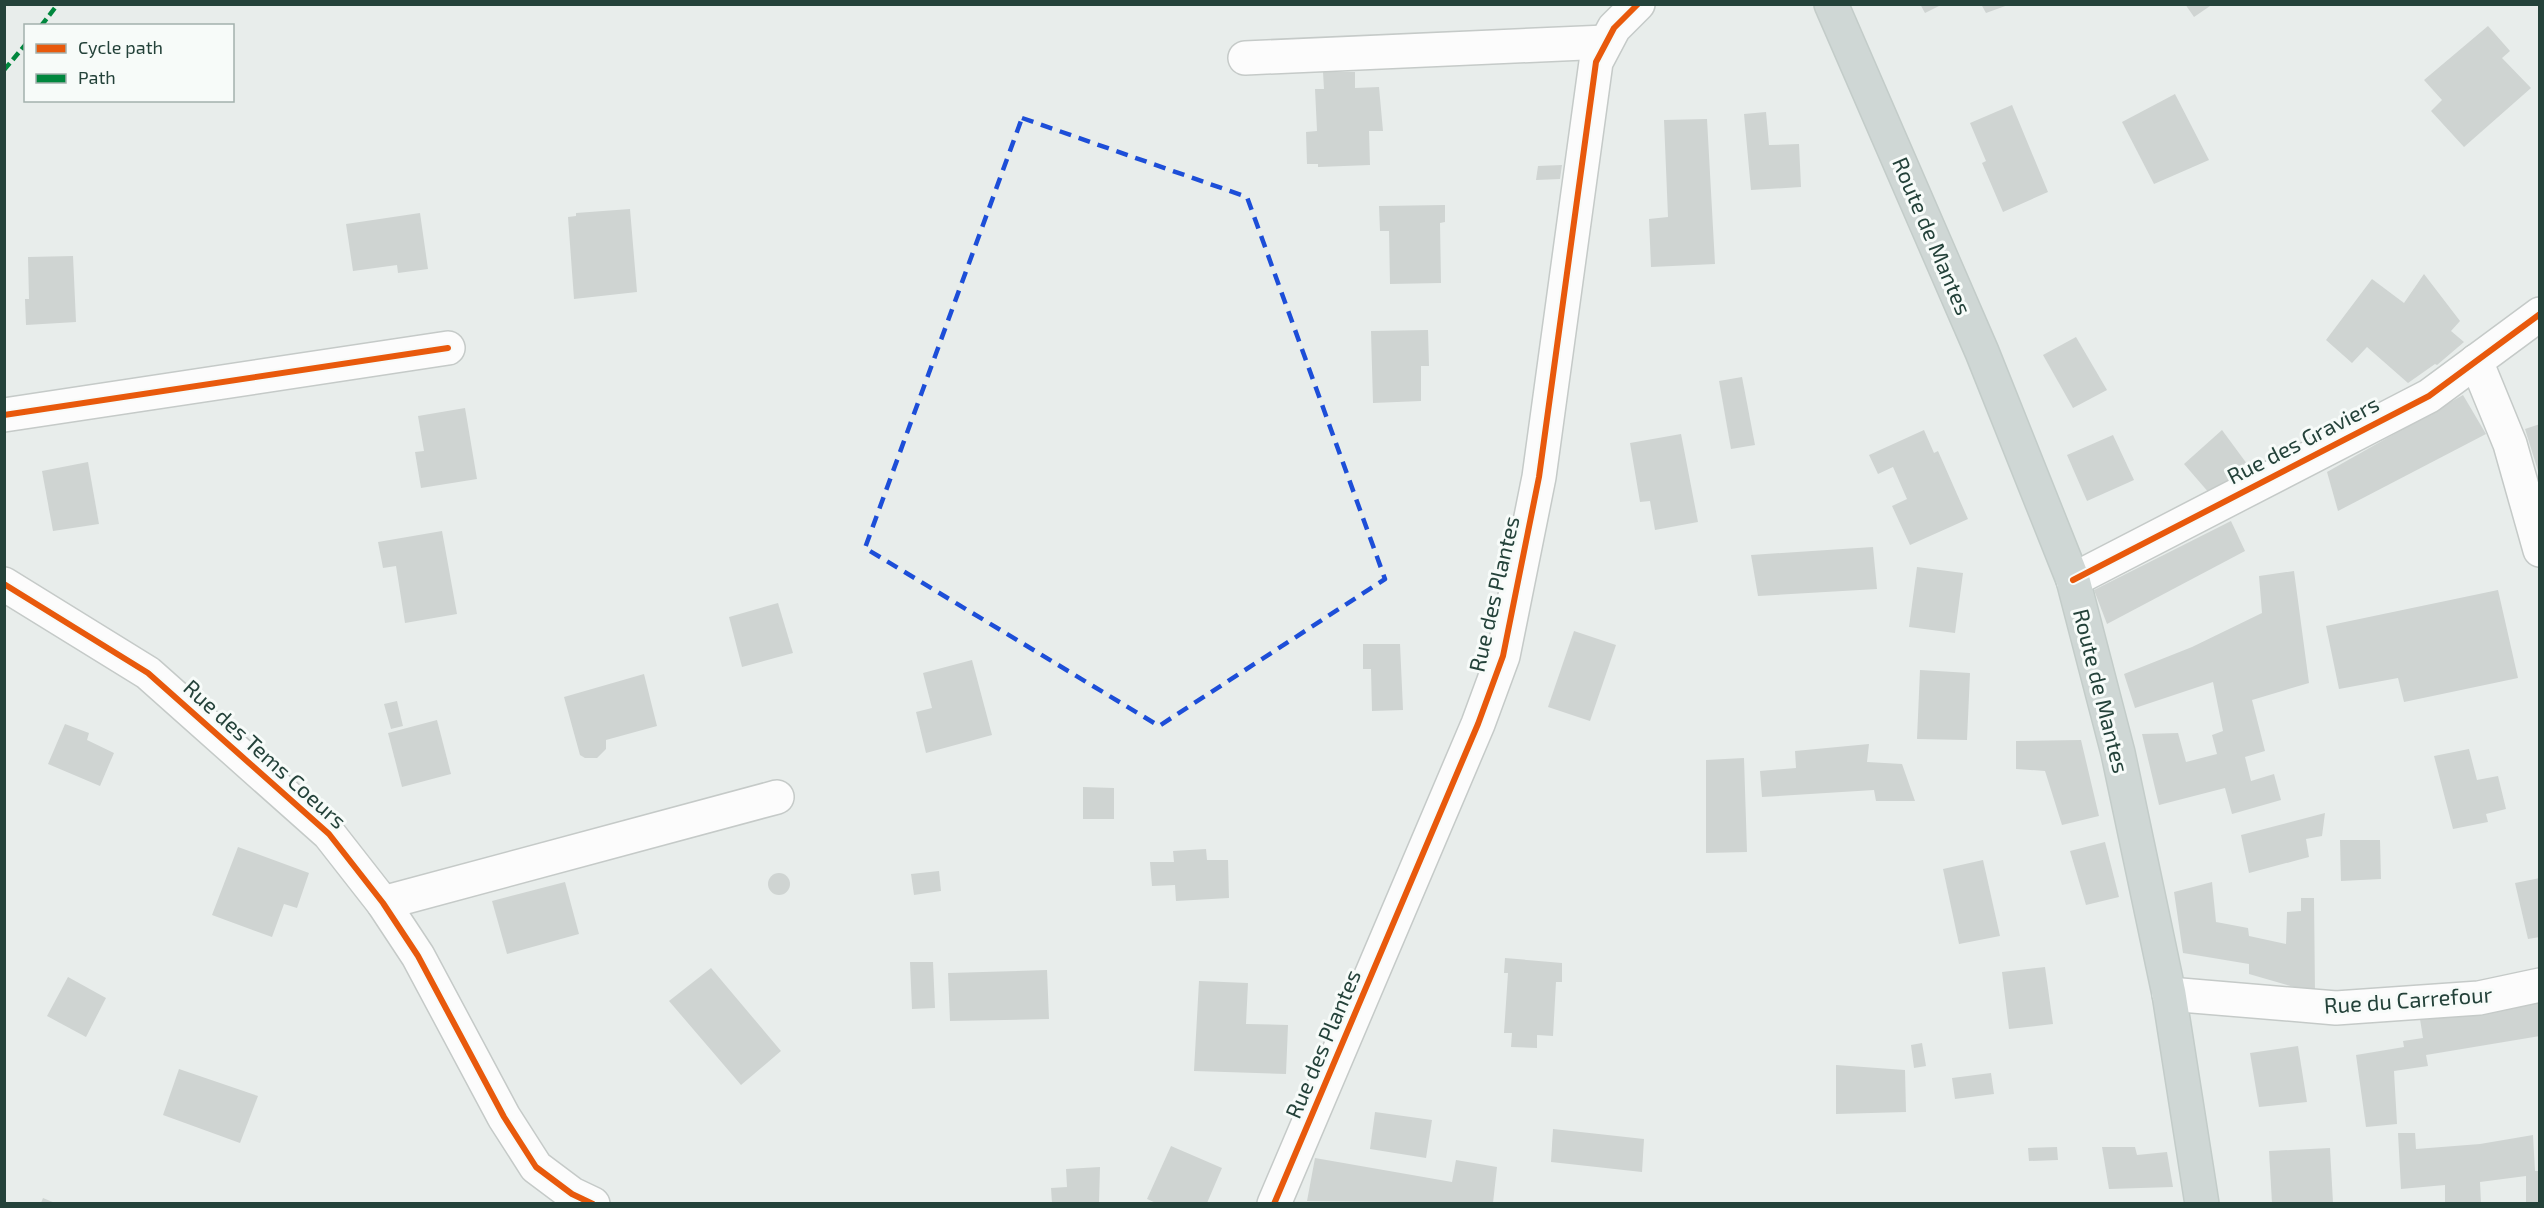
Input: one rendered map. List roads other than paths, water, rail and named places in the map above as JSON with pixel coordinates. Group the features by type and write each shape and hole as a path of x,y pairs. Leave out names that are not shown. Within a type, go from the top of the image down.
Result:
{"main road":[{"name":"Route de Mantes","path":"1831,4 1982,352 2073,580 2118,753 2169,994 2202,1203"}],"street":[{"name":"Rue des Plantes","path":"1274,1203 1473,735 1503,656 1539,477 1596,62 1614,28 1638,4"},
{"path":"1245,58 1606,42"},
{"name":"Rue des Graviers","path":"2073,580 2429,396 2540,314"},
{"path":"4,415 448,348"},
{"path":"2476,361 2510,444 2540,550"},
{"name":"Rue des Tems Coeurs","path":"4,584 148,672 328,834 383,903 418,956 504,1118 536,1167 572,1194 592,1203"},
{"path":"383,903 777,797"},
{"name":"Rue du Carrefour","path":"2169,994 2336,1008 2479,998 2540,985"}]}
